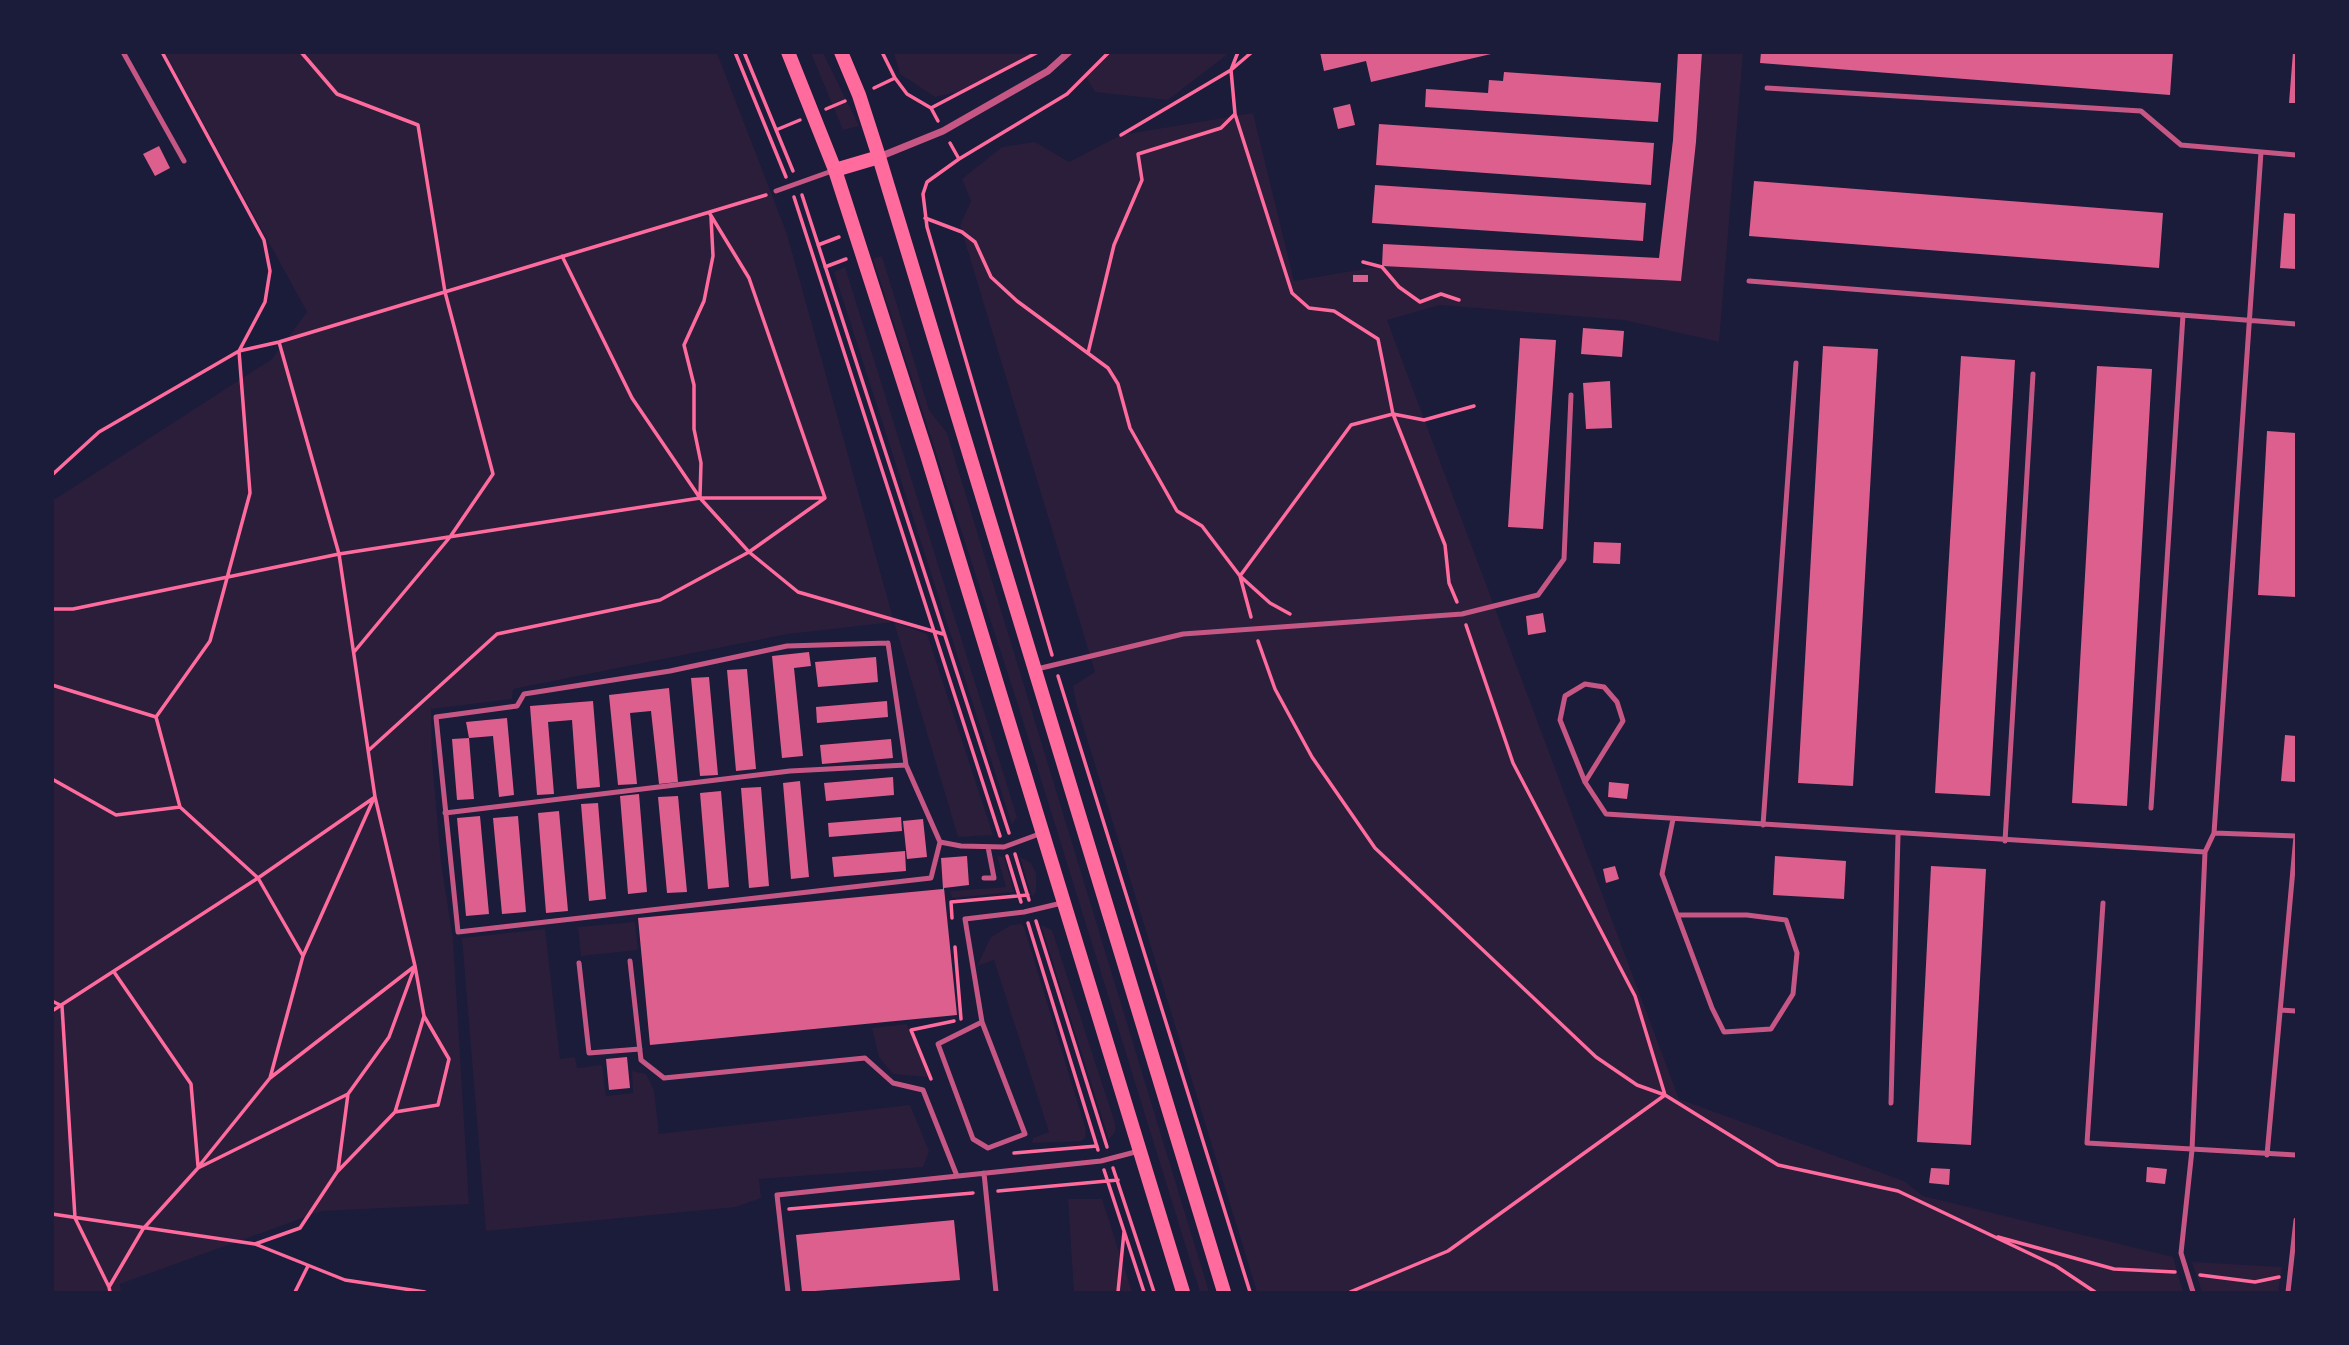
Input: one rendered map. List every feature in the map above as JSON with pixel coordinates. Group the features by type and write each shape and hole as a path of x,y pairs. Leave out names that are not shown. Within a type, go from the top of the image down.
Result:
{"main road":[{"path":"788,52 835,170 927,454 1142,1151 1183,1293"},
{"path":"841,52 859,95 879,157 1037,670 1224,1293"},
{"path":"835,170 879,157"}],"street":[{"path":"879,157 943,131 1048,71 1069,52"}],"lane":[{"path":"123,52 184,161"},
{"path":"1767,88 2141,111 2181,145 2297,155"},
{"path":"2193,1293 2181,1254 2192,1150 2205,852 2214,833 2261,152"},
{"path":"776,191 835,170"},
{"path":"1749,281 2297,324"},
{"path":"2151,808 2182,315"},
{"path":"1763,825 1796,363"},
{"path":"2005,841 2033,374"},
{"path":"1037,670 1183,634 1462,614 1538,595 1564,559 1571,395"},
{"path":"888,643 906,765 940,842 930,878 458,932 445,813 436,717 517,706 524,694 670,671 787,646 888,643"},
{"path":"1586,782 1623,721 1617,702 1604,687 1585,684 1565,696 1560,720 1586,782 1606,814 1898,835 2205,852"},
{"path":"445,813 790,771 906,765"},
{"path":"1673,818 1662,874 1678,915 1724,1031 1771,1028 1793,994 1797,953 1786,920 1747,915 1678,915"},
{"path":"940,842 1004,847 1044,832"},
{"path":"2214,833 2296,836 2267,1155"},
{"path":"1891,1103 1898,835"},
{"path":"984,878 994,878 988,847"},
{"path":"982,1021 938,1044 973,1139 988,1148 1025,1134 982,1021 965,919 1024,912 1065,902"},
{"path":"2103,903 2087,1143 2297,1155"},
{"path":"629,961 641,1060 664,1078 865,1058 893,1083 923,1090 957,1176"},
{"path":"579,963 589,1054 640,1049"},
{"path":"2280,1010 2297,1012"},
{"path":"788,1293 777,1195 1101,1161 1142,1151"},
{"path":"984,1173 996,1293"},
{"path":"2288,1293 2297,1220"}],"path":[{"path":"156,717 210,641 250,493 239,351 265,302 270,271 264,240 162,52"},
{"path":"301,52 337,94 418,125 445,292 493,474 450,537 354,652"},
{"path":"735,52 790,186 1004,847 1144,1293"},
{"path":"744,52 798,183 1154,1293"},
{"path":"882,52 895,78 907,94 932,108 959,159"},
{"path":"932,108 1038,52"},
{"path":"1109,52 1067,94 959,159 927,182 923,194 925,218 1055,664 1250,1293"},
{"path":"1238,52 1231,69 1235,114 1292,293 1309,308 1334,311 1378,339 1393,414 1444,545 1449,583 1513,763 1635,996 1665,1095"},
{"path":"1121,135 1231,69 1252,52"},
{"path":"776,130 895,78"},
{"path":"1088,353 1114,245 1142,180 1138,154 1221,128 1235,114"},
{"path":"52,475 99,432 239,351 279,342 710,214 776,191"},
{"path":"700,498 701,463 694,429 694,385 684,345 704,301 713,256 710,214"},
{"path":"710,214 749,278 825,498"},
{"path":"925,218 962,232 975,242 991,277 1017,302 1108,368 1118,384 1130,428 1178,511 1202,526 1240,576 1270,603 1310,625"},
{"path":"562,256 632,398 700,498 749,552 798,592 943,634"},
{"path":"1363,262 1382,267 1399,287 1420,302 1441,295 1460,300"},
{"path":"279,342 339,554 375,797 415,966 424,1016 449,1059 438,1105 395,1112"},
{"path":"1240,576 1352,425 1393,414 1424,420 1474,406"},
{"path":"52,609 73,609 339,554 700,498 825,498"},
{"path":"369,750 497,634 660,600 749,552 825,498"},
{"path":"1240,576 1254,629 1275,689 1312,757 1375,848 1597,1058 1637,1085 1665,1095 1778,1165 1898,1191 2056,1266 2095,1293"},
{"path":"52,685 156,717"},
{"path":"156,717 180,807 258,878 303,956"},
{"path":"52,779 116,815 180,807"},
{"path":"52,1011 258,878 375,797"},
{"path":"270,1078 303,956 375,797"},
{"path":"109,1291 143,1229 198,1168 270,1078 415,966"},
{"path":"337,1172 348,1094 389,1037 415,966"},
{"path":"114,972 191,1084 198,1168"},
{"path":"52,1001 62,1006"},
{"path":"62,1006 75,1218 109,1291"},
{"path":"255,1244 300,1228 337,1172 395,1112 424,1016"},
{"path":"198,1168 348,1094"},
{"path":"1350,1293 1448,1251 1665,1095"},
{"path":"779,1210 1118,1180"},
{"path":"52,1214 255,1244 345,1280 425,1293"},
{"path":"1118,1293 1124,1230"},
{"path":"1989,1235 2056,1250 2114,1269 2255,1282 2290,1275"},
{"path":"295,1293 308,1266"}],"shaded area":[{"path":"165,53 717,53 787,234 894,622 788,634 513,689 512,699 431,709 432,759 441,862 453,939 469,1204 322,1211 120,1284 121,1292 53,1292 52,501 272,359 307,312"},
{"path":"811,53 823,53 859,126 843,130"},
{"path":"894,53 1038,53 970,89 935,97 900,74"},
{"path":"1109,53 1229,53 1168,100 1095,92 1085,76"},
{"path":"1702,53 1743,53 1719,342 1624,320 1440,305 1387,320 1679,1099 1904,1181 1923,1196 2173,1257 2183,1292 1257,1292 1076,703 1073,686 1095,672 960,225 971,201 962,179 1002,147 1035,142 1069,162 1121,135 1253,113 1294,281 1382,266 1681,280 1696,142"},
{"path":"882,256 929,410 947,433 1209,1292 1200,1292 1017,702 873,259"},
{"path":"845,267 1017,817 1012,825 834,272"},
{"path":"894,622 927,634 993,835 958,837"},
{"path":"997,856 1004,857 1014,892 952,898 950,891 1006,887"},
{"path":"1020,857 1031,863 1036,873 1036,891 1032,897"},
{"path":"635,922 638,950 581,956 578,927"},
{"path":"1021,924 1086,1130 1085,1138 1081,1141 1032,1143 1033,1138 1049,1132 994,960 977,966 991,937 1011,925"},
{"path":"1041,925 1052,930 1115,1123 1115,1132 1109,1140"},
{"path":"545,929 560,1059 575,1057 577,1068 602,1065 606,1096 633,1093 632,1071 646,1074 654,1090 659,1134 910,1105 929,1151 923,1167 759,1179 761,1198 736,1207 486,1231 462,938"},
{"path":"907,1024 928,1077 893,1074 879,1057 872,1028"},
{"path":"1068,1199 1102,1199 1132,1292 1074,1292"},
{"path":"2192,1262 2282,1267 2278,1292 2202,1292"}],"building":[{"path":"1320,52 1491,54 1371,82 1366,61 1324,71"},
{"path":"1678,52 1702,52 1696,142 1681,281 1382,266 1383,244 1659,258 1673,140"},
{"path":"1761,52 2173,52 2170,95 1760,63"},
{"path":"2293,52 2296,52 2296,103 2289,103"},
{"path":"1504,72 1661,83 1658,122 1425,107 1426,89 1488,93 1489,80 1503,81"},
{"path":"1350,104 1355,125 1338,129 1333,108"},
{"path":"1379,124 1654,143 1651,185 1376,165"},
{"path":"159,146 170,168 155,176 143,154"},
{"path":"1754,181 2163,213 2159,268 1749,236"},
{"path":"1375,185 1646,203 1643,241 1372,223"},
{"path":"2284,213 2296,214 2296,269 2280,268"},
{"path":"1353,275 1368,275 1368,282 1353,282"},
{"path":"1583,328 1624,331 1622,357 1581,354"},
{"path":"1520,338 1556,340 1543,529 1508,527"},
{"path":"1823,346 1878,349 1853,786 1798,783"},
{"path":"1961,356 2015,360 1990,796 1935,793"},
{"path":"2097,366 2152,369 2127,806 2072,803"},
{"path":"1610,381 1612,428 1586,429 1583,383"},
{"path":"2267,431 2296,433 2296,597 2258,595"},
{"path":"1594,542 1621,543 1620,564 1593,563"},
{"path":"1543,613 1546,632 1528,635 1526,616"},
{"path":"809,652 811,666 794,668 803,756 782,758 772,656"},
{"path":"876,657 878,682 818,687 815,662"},
{"path":"747,669 756,769 736,771 727,670"},
{"path":"709,677 718,775 700,776 691,678"},
{"path":"669,688 678,782 659,784 651,711 630,713 637,784 618,785 609,695"},
{"path":"593,701 600,787 577,789 572,720 548,722 554,794 537,795 530,706"},
{"path":"887,701 888,717 817,723 816,707"},
{"path":"507,718 514,795 499,797 493,736 469,738 466,722"},
{"path":"2285,735 2296,736 2296,782 2281,781"},
{"path":"469,738 474,799 457,800 452,739"},
{"path":"891,739 893,758 822,764 820,745"},
{"path":"893,777 894,795 826,801 824,783"},
{"path":"800,781 809,877 791,879 783,783"},
{"path":"1609,782 1629,784 1627,799 1608,797"},
{"path":"761,787 769,886 749,888 741,788"},
{"path":"721,791 729,887 708,889 700,793"},
{"path":"639,794 647,892 628,894 620,796"},
{"path":"678,796 687,892 667,893 658,797"},
{"path":"598,803 606,899 589,901 581,804"},
{"path":"559,811 568,911 546,913 538,813"},
{"path":"480,816 489,914 466,916 457,818"},
{"path":"518,816 526,912 502,914 493,818"},
{"path":"901,817 902,831 829,837 828,823"},
{"path":"923,819 927,857 907,859 903,821"},
{"path":"905,851 906,871 834,877 832,857"},
{"path":"967,856 969,885 944,888 957,1015 650,1045 638,918 943,889 941,858"},
{"path":"1775,856 1846,861 1844,899 1773,895"},
{"path":"1615,866 1619,879 1606,883 1603,869"},
{"path":"1931,866 1986,869 1971,1145 1917,1142"},
{"path":"627,1057 630,1088 609,1090 606,1059"},
{"path":"2147,1167 2167,1169 2165,1184 2146,1182"},
{"path":"1931,1168 1950,1169 1949,1185 1929,1183"},
{"path":"954,1220 960,1280 802,1292 796,1235"}]}
